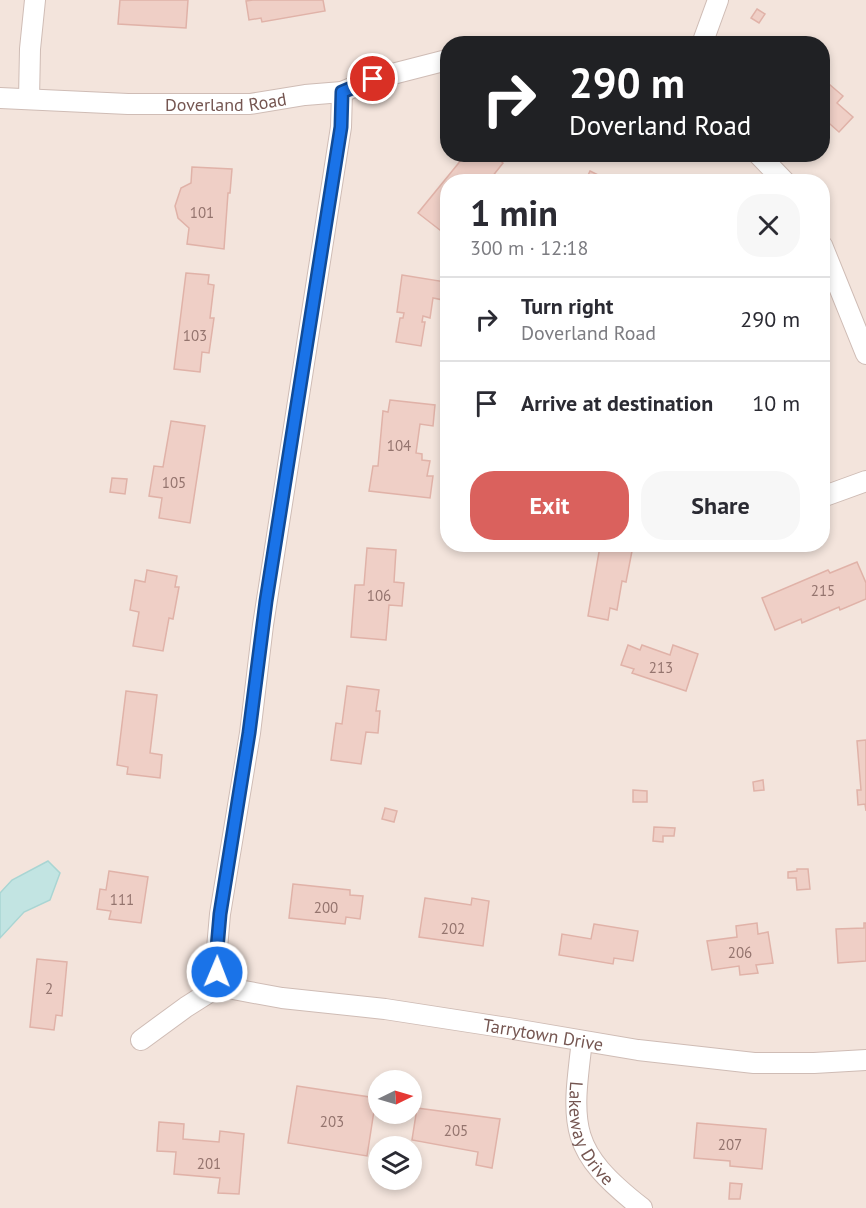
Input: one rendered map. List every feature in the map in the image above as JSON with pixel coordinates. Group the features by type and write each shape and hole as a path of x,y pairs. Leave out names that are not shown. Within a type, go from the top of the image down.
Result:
{"street":[{"path":"29,99 30,49 35,0"},
{"path":"705,36 718,0"},
{"name":"Doverland Road","path":"0,98 128,104 250,104 305,95 342,92 373,79 440,62"},
{"path":"141,1040 224,983 217,972 216,960 220,914 249,733 266,601 341,127 342,92"},
{"path":"766,162 777,174"},
{"path":"830,265 866,354"},
{"path":"830,494 866,481"},
{"name":"Tarrytown Drive","path":"224,983 233,989 282,998 385,1009 638,1050 754,1063 866,1060"},
{"name":"Lakeway Drive","path":"582,1041 575,1109 583,1145 599,1170 642,1208"}],"shaded area":[{"path":"0,0 866,0 866,1208 0,1208"}],"water":[{"path":"48,861 60,873 50,900 24,912 0,938 0,893 12,880"}],"building":[{"path":"120,0 188,0 186,28 118,24"},
{"path":"323,0 325,11 262,22 261,18 249,20 246,1"},
{"path":"757,9 765,14 759,23 751,18"},
{"path":"830,85 843,96 837,103 853,117 839,132 830,124"},
{"path":"459,162 503,163 494,174 450,174"},
{"path":"192,167 232,169 224,249 187,244 189,228 178,218 175,206 181,188 191,183"},
{"path":"440,186 440,230 418,213"},
{"path":"186,273 209,275 208,284 214,285 210,318 214,318 209,353 202,352 200,372 174,369"},
{"path":"402,275 440,281 440,299 433,298 430,318 423,316 422,322 425,322 421,346 396,342 400,318 403,318 404,313 397,312"},
{"path":"390,400 435,405 433,426 420,424 416,453 422,454 422,460 430,461 427,476 433,476 430,498 369,491 373,466 378,466 383,411 388,412"},
{"path":"171,421 205,426 190,523 159,518 162,498 149,496 154,466 163,467"},
{"path":"112,478 127,479 125,494 110,492"},
{"path":"367,548 396,550 394,582 404,583 402,606 389,605 386,640 351,637 355,585 364,585"},
{"path":"599,552 632,552 626,582 622,581 617,610 610,608 608,620 588,616"},
{"path":"857,562 866,583 866,599 840,610 839,607 802,623 801,619 775,630 762,598 828,570 830,573"},
{"path":"147,570 177,576 175,587 179,587 173,619 169,618 163,651 133,646 139,612 130,610 135,580 145,582"},
{"path":"628,645 640,650 642,645 670,655 673,645 698,654 686,691 632,673 634,669 621,665"},
{"path":"347,686 379,690 376,711 380,711 378,733 366,732 361,764 331,760 336,723 342,724"},
{"path":"126,691 157,695 150,753 162,755 160,778 127,774 128,767 117,765"},
{"path":"866,740 866,811 865,804 858,805 857,790 861,790 857,741"},
{"path":"763,780 764,790 754,791 753,782"},
{"path":"633,790 647,791 647,802 633,802"},
{"path":"385,808 397,811 394,822 382,819"},
{"path":"654,827 675,828 674,836 663,836 663,842 653,841"},
{"path":"797,869 808,869 810,889 797,890 796,878 788,878 788,872 797,871"},
{"path":"109,871 148,877 141,923 109,919 111,911 97,909 100,889 106,890"},
{"path":"293,884 350,890 350,895 363,896 360,919 346,917 345,924 289,918"},
{"path":"425,898 471,905 472,898 489,901 483,946 419,937"},
{"path":"757,923 758,934 768,932 773,963 756,965 758,973 740,975 739,966 712,970 707,941 737,937 736,926"},
{"path":"864,923 866,923 866,961 838,963 836,929 864,928"},
{"path":"594,924 638,931 633,961 614,958 613,964 559,955 562,934 591,939"},
{"path":"37,959 67,962 62,1016 56,1015 54,1030 30,1027"},
{"path":"297,1086 368,1097 368,1124 372,1124 370,1136 368,1136 367,1156 288,1143"},
{"path":"422,1109 500,1119 492,1168 476,1165 478,1152 422,1142 422,1136 413,1136 414,1124 422,1124"},
{"path":"159,1122 184,1124 183,1139 219,1142 220,1131 244,1134 239,1194 218,1193 220,1178 174,1174 176,1152 157,1151"},
{"path":"697,1123 766,1129 762,1169 730,1166 730,1161 694,1158"},
{"path":"730,1183 742,1184 740,1199 729,1199"}],"route":[{"path":"217,972 220,914 249,733 266,601 341,127 342,92 373,79"}]}
